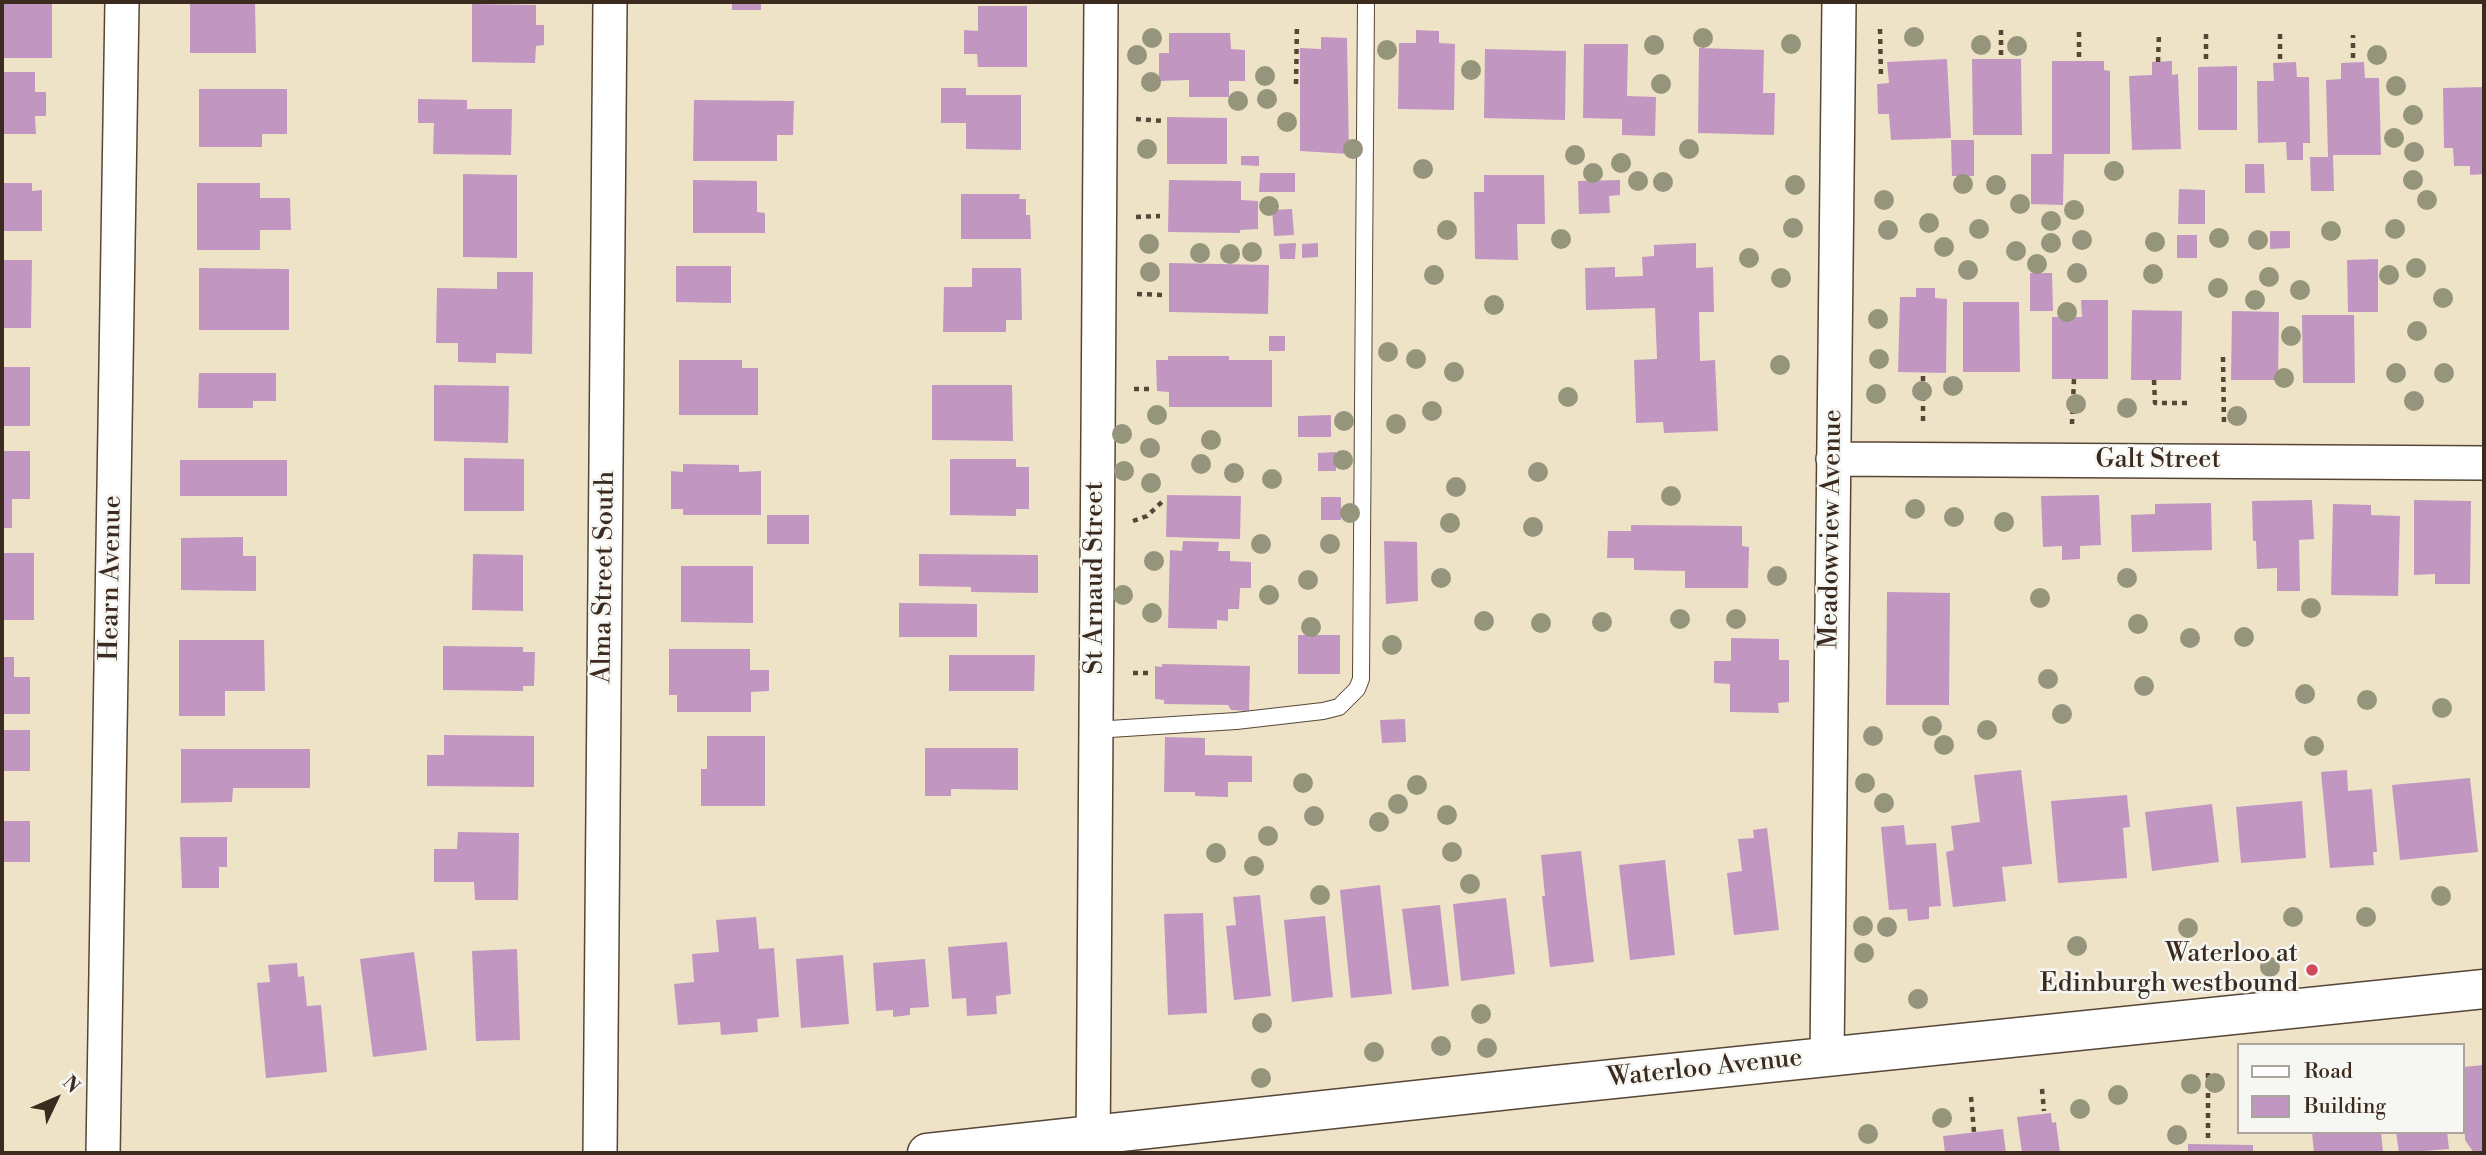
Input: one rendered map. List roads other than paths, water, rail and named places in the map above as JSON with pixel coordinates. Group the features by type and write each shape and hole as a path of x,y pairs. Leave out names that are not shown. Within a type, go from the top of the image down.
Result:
{"street":[{"name":"Hearn Avenue","path":"103,1153 122,2"},
{"name":"Alma Street South","path":"600,1153 611,2"},
{"name":"St Arnaud Street","path":"1093,1144 1101,2"},
{"name":"Meadowview Avenue","path":"1827,1056 1839,2"},
{"name":"Galt Street","path":"1833,459 2484,463"},
{"name":"Waterloo Avenue","path":"927,1153 1093,1144 1827,1056 2484,989"}],"lane":[{"path":"1094,730 1236,721 1323,711 1339,707 1357,689 1360,679 1366,2"}],"place":[{"name":"Waterloo at Edinburgh westbound","path":"2312,970"}]}
